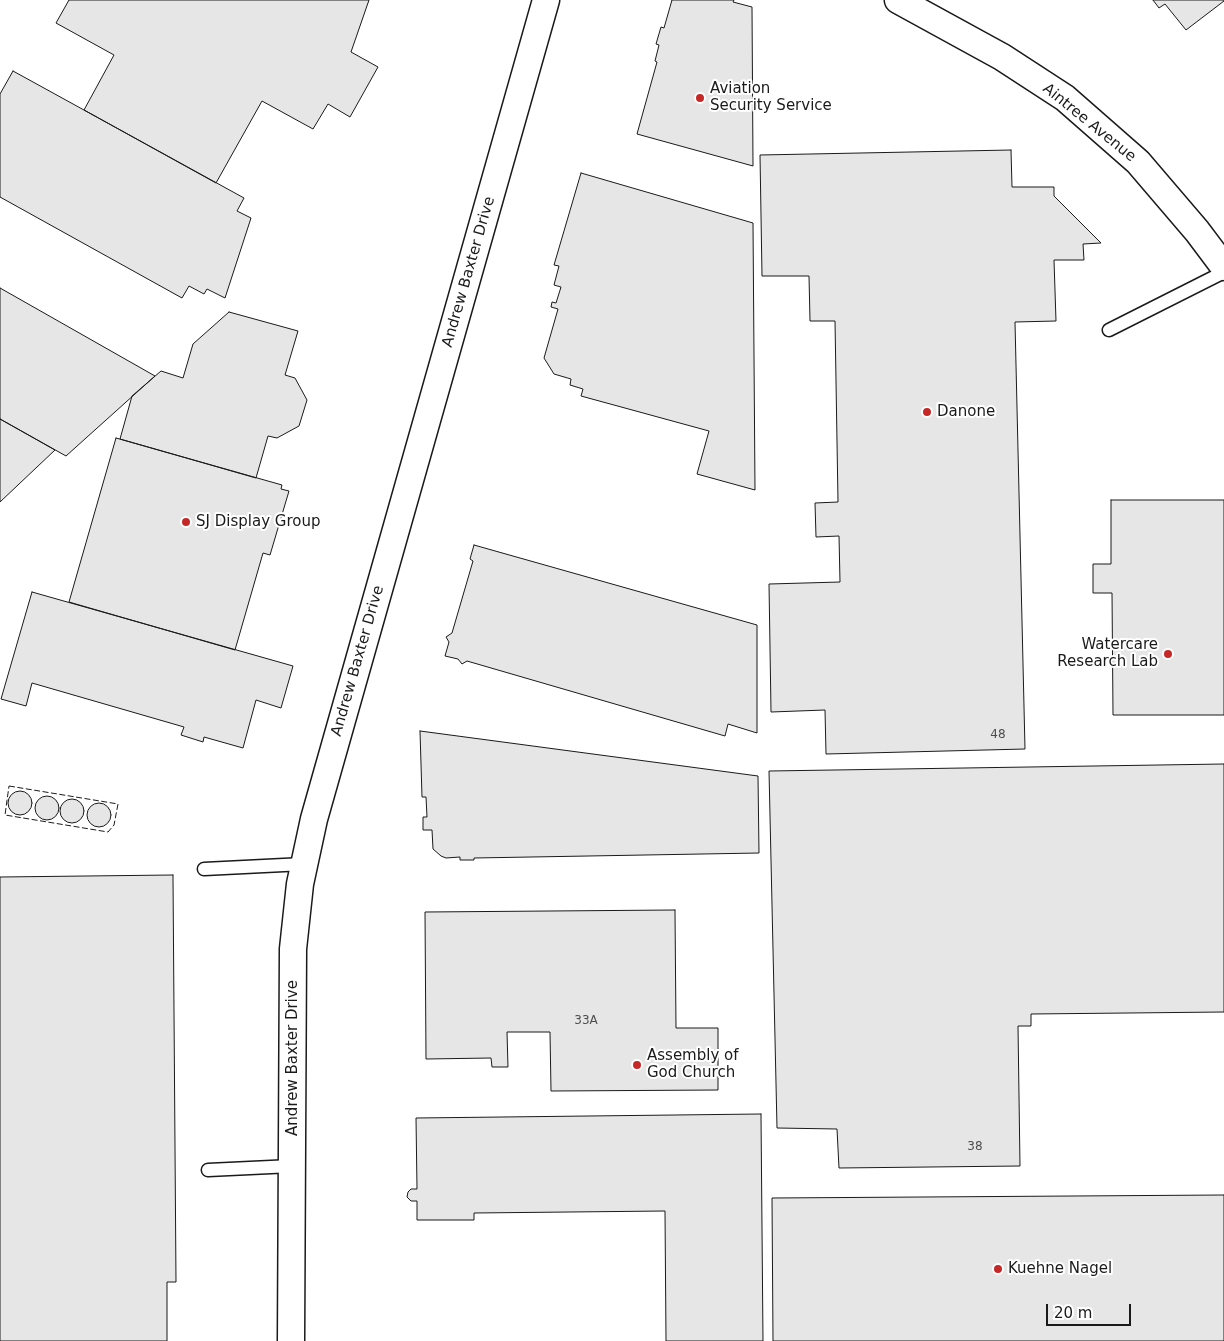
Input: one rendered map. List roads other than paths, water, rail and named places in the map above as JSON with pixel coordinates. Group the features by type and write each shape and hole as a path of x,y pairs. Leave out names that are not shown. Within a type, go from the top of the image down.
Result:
{"street":[{"name":"Andrew Baxter Drive","path":"291,1341 293,949 300,884 314,819 546,0"},
{"name":"Aintree Avenue","path":"898,0 1002,57 1065,98 1138,162 1224,266"}],"lane":[{"path":"1109,330 1224,272"},
{"path":"204,869 304,864"},
{"path":"208,1170 292,1166"}],"place":[{"name":"Aviation Security Service","path":"700,98"},
{"name":"Danone","path":"927,412"},
{"name":"SJ Display Group","path":"186,522"},
{"name":"Watercare Research Lab","path":"1168,654"},
{"name":"Assembly of God Church","path":"637,1065"},
{"name":"Kuehne Nagel","path":"998,1269"}]}
